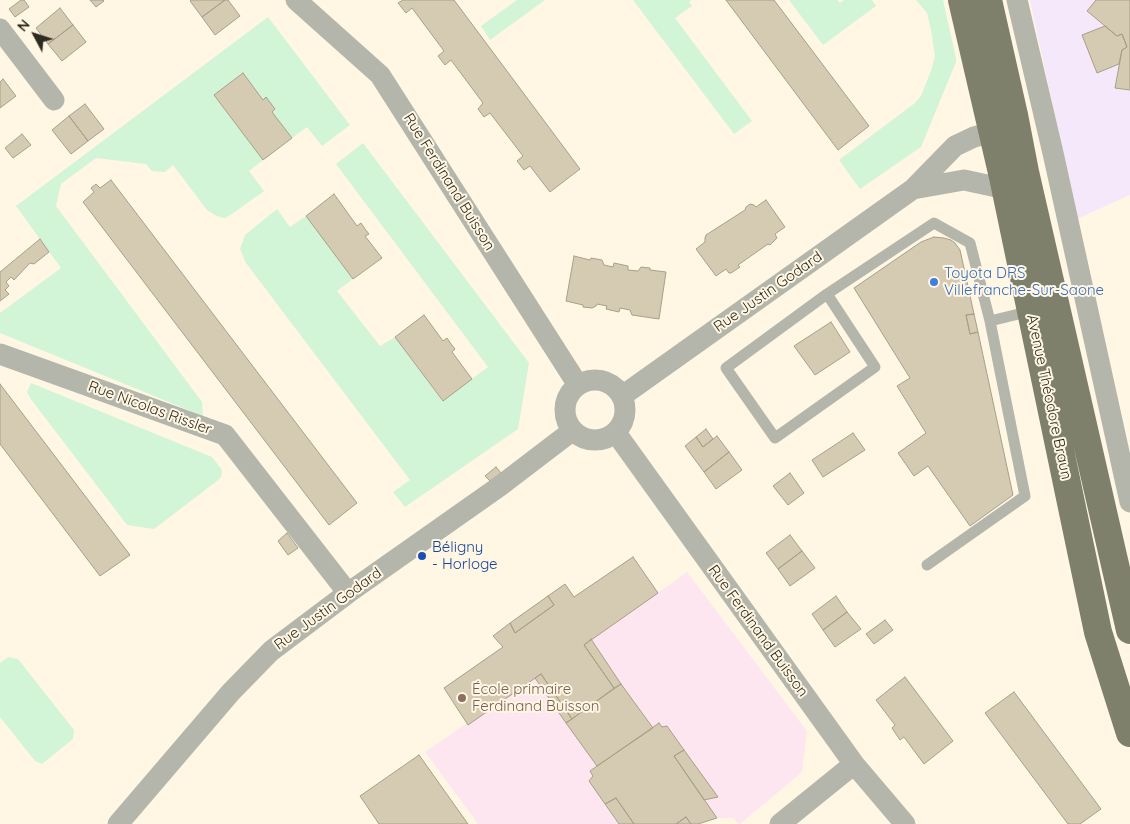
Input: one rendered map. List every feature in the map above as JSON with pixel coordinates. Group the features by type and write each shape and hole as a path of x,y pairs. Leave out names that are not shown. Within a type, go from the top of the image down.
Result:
{"main road":[{"name":"Avenue Théodore Braun","path":"962,0 1005,133 1029,191 1130,626"},
{"name":"Avenue Théodore Braun","path":"988,0 1005,133 1006,189 1098,632 1130,733"}],"street":[{"name":"Rue Ferdinand Buisson","path":"296,0 380,74 578,385"},
{"path":"1019,1 1130,502"},
{"path":"0,29 54,100"},
{"name":"Rue Justin Godard","path":"622,396 913,189 955,146 974,137 1047,126"},
{"name":"Rue Justin Godard","path":"913,189 964,180 1006,189"},
{"name":"Rue Nicolas Rissler","path":"0,354 225,435 348,593"},
{"path":"587,381 607,382 616,388 622,396 626,406 625,416 622,425 616,433 607,439 589,441 572,431 564,412 570,392 578,385 587,381"},
{"name":"Rue Justin Godard","path":"118,824 231,692 271,651 348,593 500,486 572,431"},
{"name":"Rue Ferdinand Buisson","path":"616,433 854,764 905,824"},
{"path":"780,824 854,764"}],"lane":[{"path":"827,294 875,367 774,438 726,368 827,294 934,223 970,243 990,321 1025,496 928,566"},
{"path":"990,321 1031,311"}],"shaded area":[{"path":"1030,0 1130,0 1130,195 1077,219"},
{"path":"633,557 658,593 687,572 807,731 802,772 740,824 733,818 717,818 698,824 478,824 425,752 467,723 444,688 502,647 493,636 565,584 574,597"}],"green space":[{"path":"517,0 545,0 490,40 481,26"},
{"path":"633,0 691,0 689,2 692,6 675,18 752,121 734,134"},
{"path":"789,0 837,0 840,3 844,0 872,0 876,6 823,45"},
{"path":"916,0 943,0 956,62 921,147 860,189 839,160 915,103 921,96 932,68 935,56 927,13"},
{"path":"268,17 350,125 322,146 307,127 292,138 272,112 275,109 267,98 263,100 243,73 214,95 263,160 249,171 264,191 232,214 225,218 219,217 207,210 173,165 165,172 152,171 146,164 96,158 61,184 56,206 202,402 203,416 0,333 0,313 61,268 16,206"},
{"path":"363,143 529,363 518,429 405,507 393,492 410,480 246,263 240,249 245,235 277,209 290,227 306,216 353,279 337,291 380,346 395,337 442,401 488,367 336,164"},
{"path":"31,383 212,457 222,470 221,477 154,529 127,525 30,398 27,392"},
{"path":"8,657 18,659 74,730 73,739 42,764 35,761 0,717 0,663"}],"building":[{"path":"21,0 24,0 29,7 15,17 9,9"},
{"path":"90,0 103,0 104,1 96,7"},
{"path":"191,0 225,0 202,17"},
{"path":"225,0 228,0 240,16 215,35 202,17"},
{"path":"403,0 454,0 580,169 550,192 530,166 524,170 517,161 523,156 490,113 484,117 478,109 483,103 451,60 445,65 438,56 444,51 412,8 406,13 398,3"},
{"path":"726,0 774,0 869,126 838,150"},
{"path":"1096,0 1130,0 1130,90 1115,88 1122,50 1127,47 1122,34 1117,36 1087,11"},
{"path":"60,8 73,25 48,44 36,28"},
{"path":"73,25 86,42 62,61 48,44"},
{"path":"1105,26 1117,36 1122,34 1127,47 1122,50 1119,64 1097,73 1082,35"},
{"path":"243,73 263,100 266,97 275,109 272,112 292,138 263,160 214,95"},
{"path":"3,79 16,96 0,108 0,82"},
{"path":"85,104 104,129 88,141 69,116"},
{"path":"69,116 88,141 71,154 52,130"},
{"path":"22,134 31,145 13,158 5,148"},
{"path":"111,180 357,503 329,525 83,202 94,192 91,188 96,184 100,188"},
{"path":"334,194 357,226 361,223 369,234 365,236 382,258 353,279 306,216"},
{"path":"766,200 785,227 775,234 777,238 770,245 768,244 738,265 740,267 731,273 726,269 716,276 696,249 705,242 706,235 745,210 750,204 756,207"},
{"path":"934,237 951,240 960,250 974,314 966,315 970,334 978,332 1013,495 970,526 928,466 914,476 898,453 926,433 897,386 910,378 854,288 921,242"},
{"path":"40,239 49,252 34,264 30,263 14,280 11,277 6,282 9,286 5,290 9,294 0,301 0,272"},
{"path":"574,256 590,260 591,258 602,260 604,265 613,267 614,263 628,266 628,270 638,271 641,267 666,272 659,319 632,315 630,310 620,308 619,312 606,309 607,306 597,304 592,308 583,307 583,305 566,301"},
{"path":"974,314 978,332 970,334 966,315"},
{"path":"424,315 443,341 447,338 455,349 452,352 472,379 443,401 395,337"},
{"path":"831,322 850,352 815,375 794,346"},
{"path":"0,384 130,555 100,576 0,444"},
{"path":"706,429 713,439 703,447 696,437"},
{"path":"853,433 865,450 823,477 812,460"},
{"path":"717,436 729,452 704,472 685,446 696,437 703,447"},
{"path":"729,452 742,470 716,489 704,472"},
{"path":"496,467 501,473 490,481 485,476"},
{"path":"790,473 804,493 788,505 773,486"},
{"path":"287,533 298,548 288,555 278,541"},
{"path":"790,535 802,551 778,569 766,553"},
{"path":"802,551 815,568 790,586 778,569"},
{"path":"633,557 658,593 584,645 614,688 572,719 541,674 468,725 444,688 503,647 493,636 510,623 515,633 554,605 548,596 565,584 574,597"},
{"path":"548,596 554,605 515,633 510,623"},
{"path":"836,596 847,612 823,630 812,614"},
{"path":"847,612 861,629 835,647 823,630"},
{"path":"885,620 893,630 874,644 866,634"},
{"path":"591,639 621,684 614,688 584,645"},
{"path":"541,674 572,719 566,723 535,678"},
{"path":"905,677 953,741 924,764 904,737 900,740 892,728 895,725 876,700"},
{"path":"621,684 653,728 597,766 566,723"},
{"path":"1014,692 1101,809 1080,824 1068,824 985,713"},
{"path":"659,723 662,727 667,726 684,750 674,756 717,818 698,824 691,824 686,817 676,824 634,824 616,798 605,804 589,781 593,776 590,771"},
{"path":"684,750 718,797 704,800 674,756"},
{"path":"419,755 468,824 379,824 360,796"},
{"path":"616,798 634,824 619,824 605,804"},
{"path":"686,817 691,824 676,824"}],"place":[{"name":"Toyota DRS Villefranche-Sur-Saone","path":"934,282"},
{"name":"Béligny - Horloge","path":"422,556"},
{"name":"École primaire Ferdinand Buisson","path":"462,698"}]}
